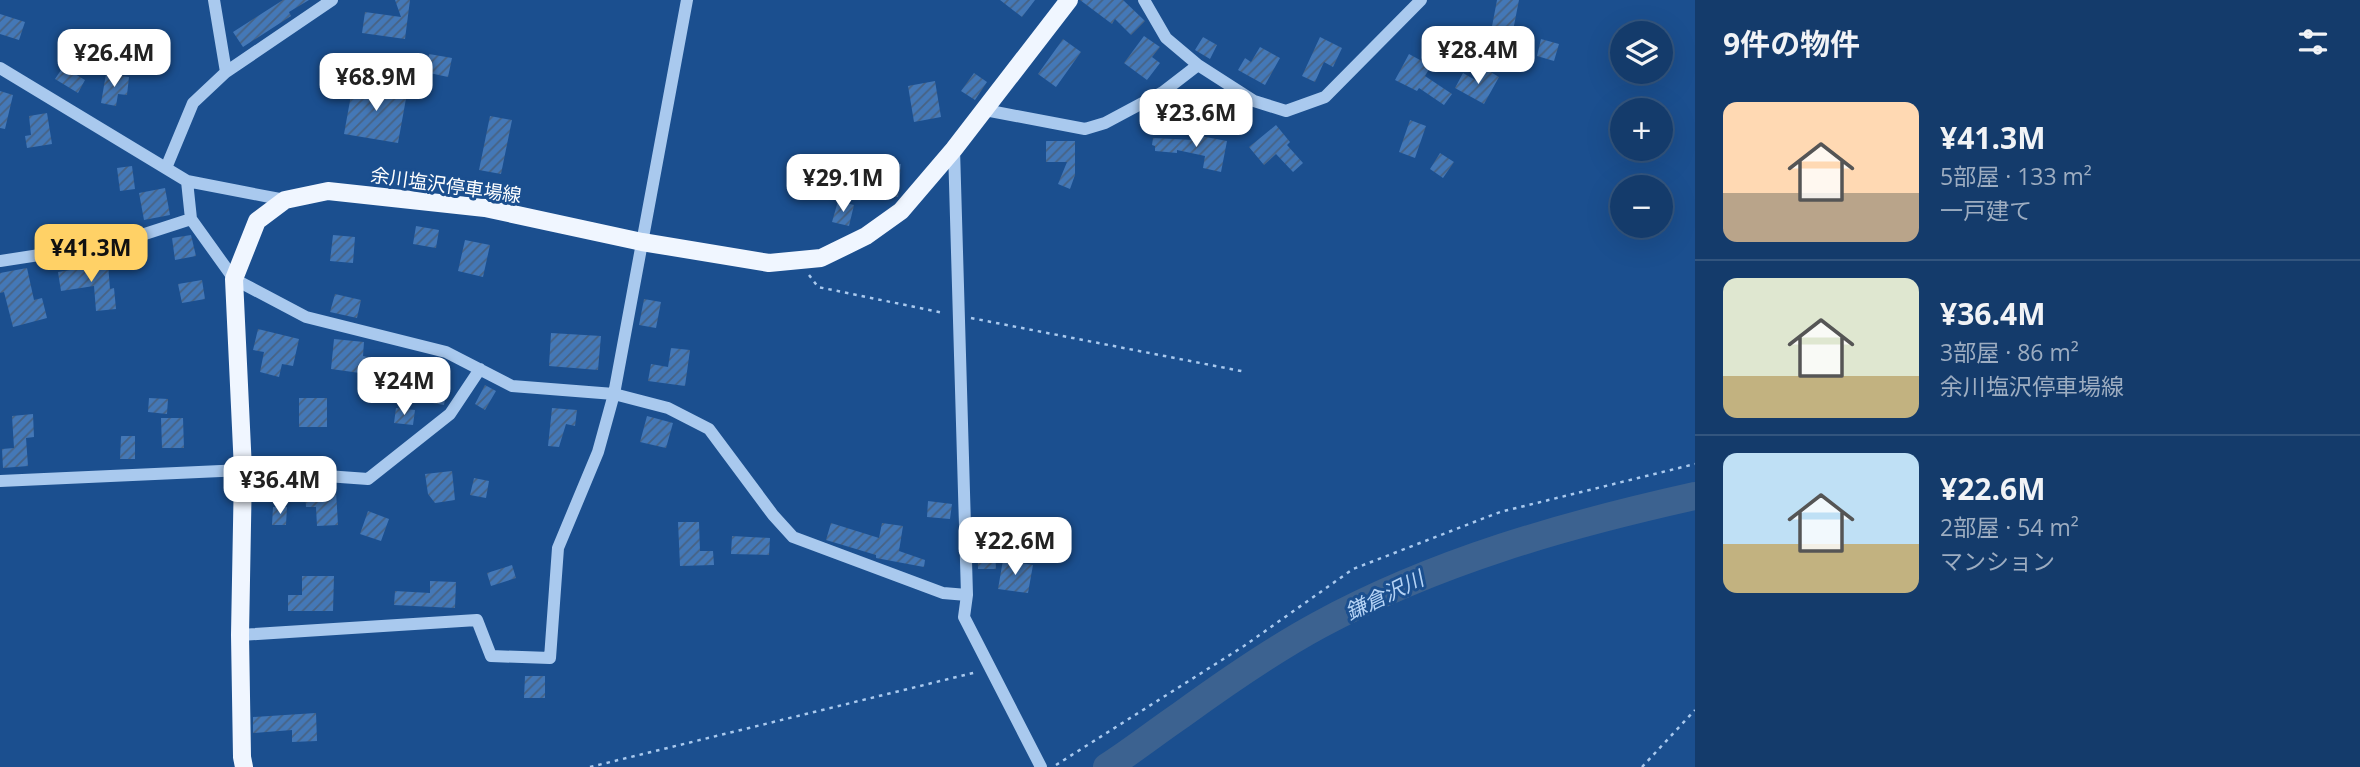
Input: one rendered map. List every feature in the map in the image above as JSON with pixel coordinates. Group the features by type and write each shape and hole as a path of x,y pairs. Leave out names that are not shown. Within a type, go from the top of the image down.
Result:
{"main road":[{"name":"余川塩沢停車場線","path":"244,767 240,635 243,470 233,279 257,221 285,200 328,191 485,208 642,242 769,263 821,258 875,230 901,211 954,149 1069,0"}],"street":[{"path":"214,0 226,72"},
{"path":"166,168 193,103 226,72 332,0"},
{"path":"240,635 477,620 491,656 550,658 558,548 597,452 614,394 687,0"},
{"path":"1144,0 1166,38 1198,65 1254,101 1286,111 1325,97 1421,0"},
{"path":"985,110 1085,129 1105,123 1163,92 1198,65"},
{"path":"0,68 187,181 285,200"},
{"path":"954,149 967,595 964,617 1041,767"},
{"path":"187,181 191,219 233,279 306,317 446,352 512,386 614,394 668,408 709,429 773,515 793,537 943,593 967,595"},
{"path":"0,261 117,243 191,219"},
{"path":"0,481 243,470 368,479 450,414 480,369"}],"path":[{"path":"799,260 818,287 1247,372"},
{"path":"1053,767 1244,646 1353,569 1500,512 1695,464"},
{"path":"590,767 991,669"},
{"path":"1642,767 1695,710"}],"building":[{"path":"283,0 309,0 289,12 291,16 243,47 233,32"},
{"path":"395,0 410,0 405,39 362,33 365,12 401,17"},
{"path":"1000,0 1035,0 1022,17"},
{"path":"1080,0 1123,0 1145,21 1131,35 1115,19 1112,24"},
{"path":"1497,0 1519,0 1508,56 1487,53"},
{"path":"0,14 25,22 19,40 0,34"},
{"path":"1144,36 1160,47 1152,57 1160,63 1147,80 1124,63"},
{"path":"1203,37 1217,45 1210,59 1195,50"},
{"path":"1320,37 1342,48 1333,67 1324,62 1315,82 1302,76"},
{"path":"1063,39 1081,52 1056,87 1038,74"},
{"path":"1541,39 1559,44 1554,61 1537,56"},
{"path":"1260,47 1280,58 1265,85 1238,70 1245,58 1251,62"},
{"path":"429,54 452,58 448,77 425,72"},
{"path":"1409,54 1431,66 1425,76 1452,94 1444,105 1419,88 1417,91 1395,80"},
{"path":"63,67 85,80 78,93 55,79"},
{"path":"1484,68 1499,77 1484,104 1455,88 1463,73 1477,81"},
{"path":"974,73 987,82 975,100 961,91"},
{"path":"106,74 129,77 127,95 118,94 116,106 101,103"},
{"path":"935,81 941,117 914,122 908,86"},
{"path":"353,84 407,93 398,143 344,134"},
{"path":"0,91 13,95 5,129 0,128"},
{"path":"47,113 52,144 27,148 25,136 31,135 29,116"},
{"path":"490,116 512,120 501,174 479,170"},
{"path":"1410,120 1426,126 1415,158 1399,152"},
{"path":"1276,125 1290,142 1287,145 1303,163 1293,172 1276,154 1264,165 1249,147"},
{"path":"1195,135 1227,141 1221,172 1203,168 1205,156 1177,150 1177,153 1155,151 1155,146 1152,145 1153,138 1194,140"},
{"path":"1046,141 1075,141 1075,175 1070,189 1058,184 1067,162 1046,162"},
{"path":"1440,153 1454,162 1443,178 1430,169"},
{"path":"873,161 901,164 898,197 870,194"},
{"path":"132,166 135,189 120,191 117,168"},
{"path":"165,188 170,215 144,220 139,193"},
{"path":"838,201 854,205 849,226 832,222"},
{"path":"416,226 439,230 436,248 413,244"},
{"path":"191,235 196,256 175,260 172,238"},
{"path":"333,235 355,237 353,263 330,261"},
{"path":"465,240 490,245 483,277 458,271"},
{"path":"108,264 110,289 114,288 116,309 96,311 94,286 61,291 58,272"},
{"path":"27,268 34,300 42,298 47,318 13,327 4,292 0,293 0,273"},
{"path":"202,280 205,299 182,303 178,284"},
{"path":"335,294 361,300 357,318 330,312"},
{"path":"644,299 661,302 656,328 639,325"},
{"path":"258,329 299,339 293,366 282,364 279,377 260,372 264,352 253,350"},
{"path":"551,333 601,336 598,370 549,366"},
{"path":"334,339 364,342 363,356 396,363 393,376 361,370 360,373 331,369"},
{"path":"671,348 690,350 685,386 648,381 651,364 668,367"},
{"path":"422,371 449,376 444,405 416,400"},
{"path":"485,385 496,391 485,410 475,404"},
{"path":"149,398 168,399 167,414 148,412"},
{"path":"299,398 327,398 327,427 299,427"},
{"path":"396,408 415,410 413,425 394,423"},
{"path":"552,408 577,410 575,426 566,424 559,447 548,446"},
{"path":"33,414 34,437 26,438 28,466 3,468 2,449 14,448 12,416"},
{"path":"647,416 673,423 666,448 640,442"},
{"path":"161,418 183,418 184,448 162,448"},
{"path":"121,436 135,436 135,459 120,459"},
{"path":"452,471 455,500 435,503 428,494 425,474"},
{"path":"474,478 489,481 486,498 470,495"},
{"path":"336,491 338,525 317,526 316,507 306,507 305,493"},
{"path":"928,501 952,504 950,519 927,517"},
{"path":"273,507 287,507 286,525 272,525"},
{"path":"368,511 389,519 381,541 360,534"},
{"path":"678,522 699,522 700,551 713,551 714,565 680,566"},
{"path":"831,523 879,538 882,523 903,526 899,551 925,560 924,567 876,558 876,555 826,540"},
{"path":"994,527 996,569 978,569 977,528"},
{"path":"732,536 770,538 769,555 731,554"},
{"path":"1003,560 1033,565 1028,593 998,589"},
{"path":"512,565 516,578 491,586 487,573"},
{"path":"302,576 334,576 333,611 288,611 288,595 302,595"},
{"path":"430,581 456,582 455,608 394,605 395,591 430,593"},
{"path":"525,676 545,676 545,698 524,698"},
{"path":"316,713 317,741 292,742 292,730 253,733 253,717"}],"waterway":[{"name":"鎌倉沢川","path":"1107,767 1266,656 1364,602 1502,547 1598,519 1695,496"}]}
